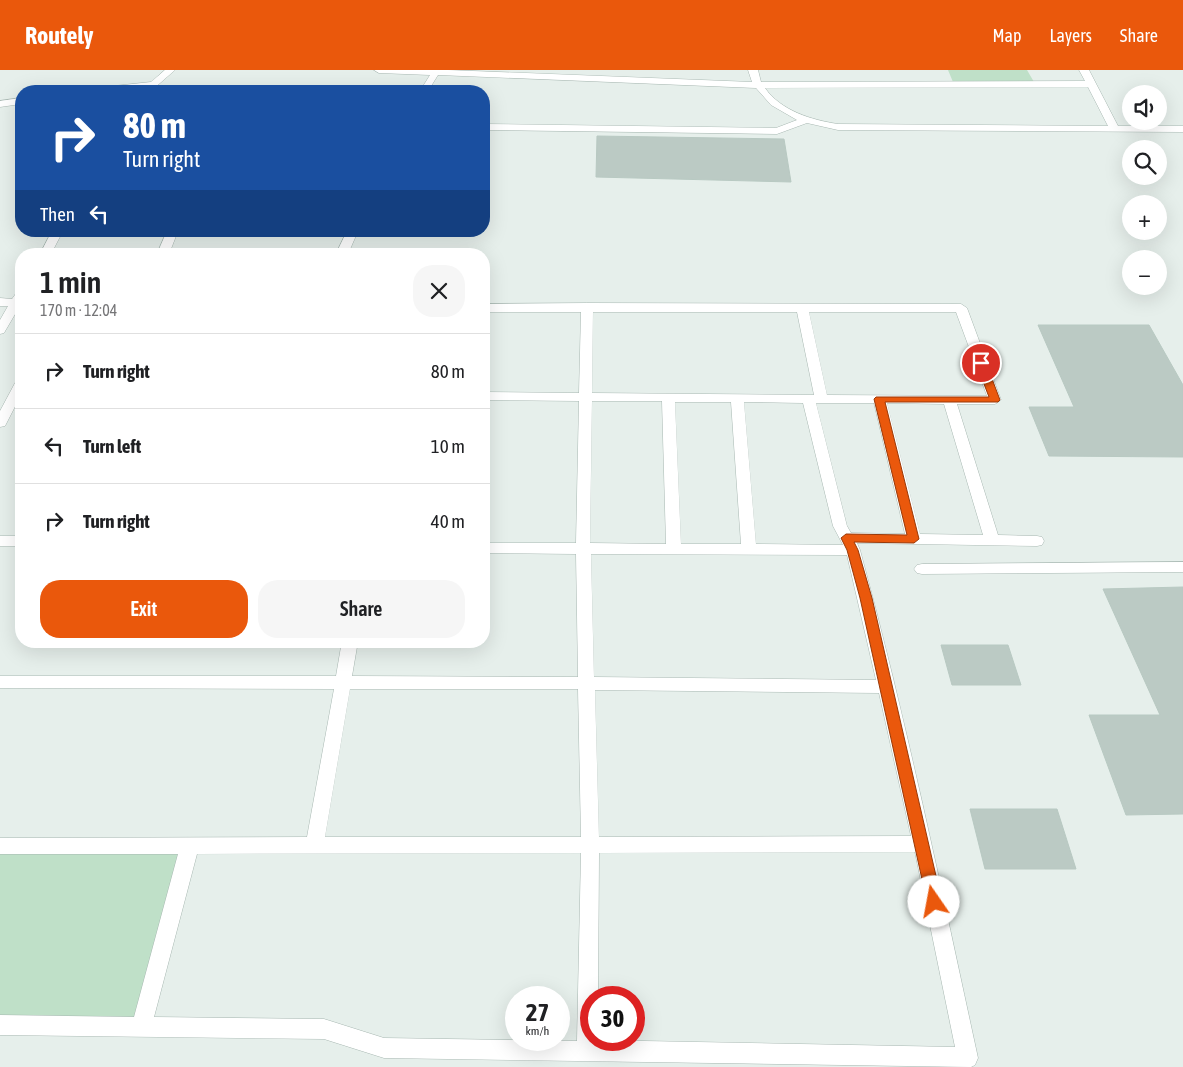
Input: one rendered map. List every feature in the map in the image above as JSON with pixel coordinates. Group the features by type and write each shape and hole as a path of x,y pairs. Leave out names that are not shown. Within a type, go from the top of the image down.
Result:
{"street":[{"path":"146,85 154,84 170,70"},
{"path":"379,70 759,85 848,80 950,80 1092,84"},
{"path":"753,70 759,85 776,104 805,120 838,127 1183,129"},
{"path":"1084,70 1114,128"},
{"path":"428,85 436,71"},
{"path":"0,104 15,102"},
{"path":"490,127 777,131 805,120"},
{"path":"48,248 55,237"},
{"path":"0,302 15,305"},
{"path":"0,1025 324,1029 384,1048 968,1058 886,686 849,544 840,526 815,399 802,307"},
{"path":"0,330 15,308"},
{"path":"490,308 961,308 995,400 490,396"},
{"path":"586,1052 590,845 583,549 587,308"},
{"path":"0,423 15,394"},
{"path":"668,398 674,549"},
{"path":"737,398 749,550"},
{"path":"879,399 914,539"},
{"path":"949,400 992,540"},
{"path":"490,548 749,550 914,539 1037,541"},
{"path":"0,541 15,541"},
{"path":"922,569 1183,567"},
{"path":"315,845 349,648"},
{"path":"0,682 586,683 886,686"},
{"path":"0,846 922,844"},
{"path":"141,1027 190,845"}],"green space":[{"path":"948,70 1027,70 1034,82 953,82"},
{"path":"0,850 183,850 137,1021 0,1020"}],"building":[{"path":"597,136 784,139 791,182 596,177"},
{"path":"1038,325 1149,325 1183,385 1183,457 1049,456 1029,407 1074,407"},
{"path":"1183,587 1183,814 1126,815 1089,715 1160,715 1103,589"},
{"path":"941,645 1008,645 1021,685 952,685"},
{"path":"970,809 1057,809 1076,869 985,869"}],"route":[{"path":"934,902 866,598 853,550 846,538 914,539 879,399 995,400 981,363"}]}
